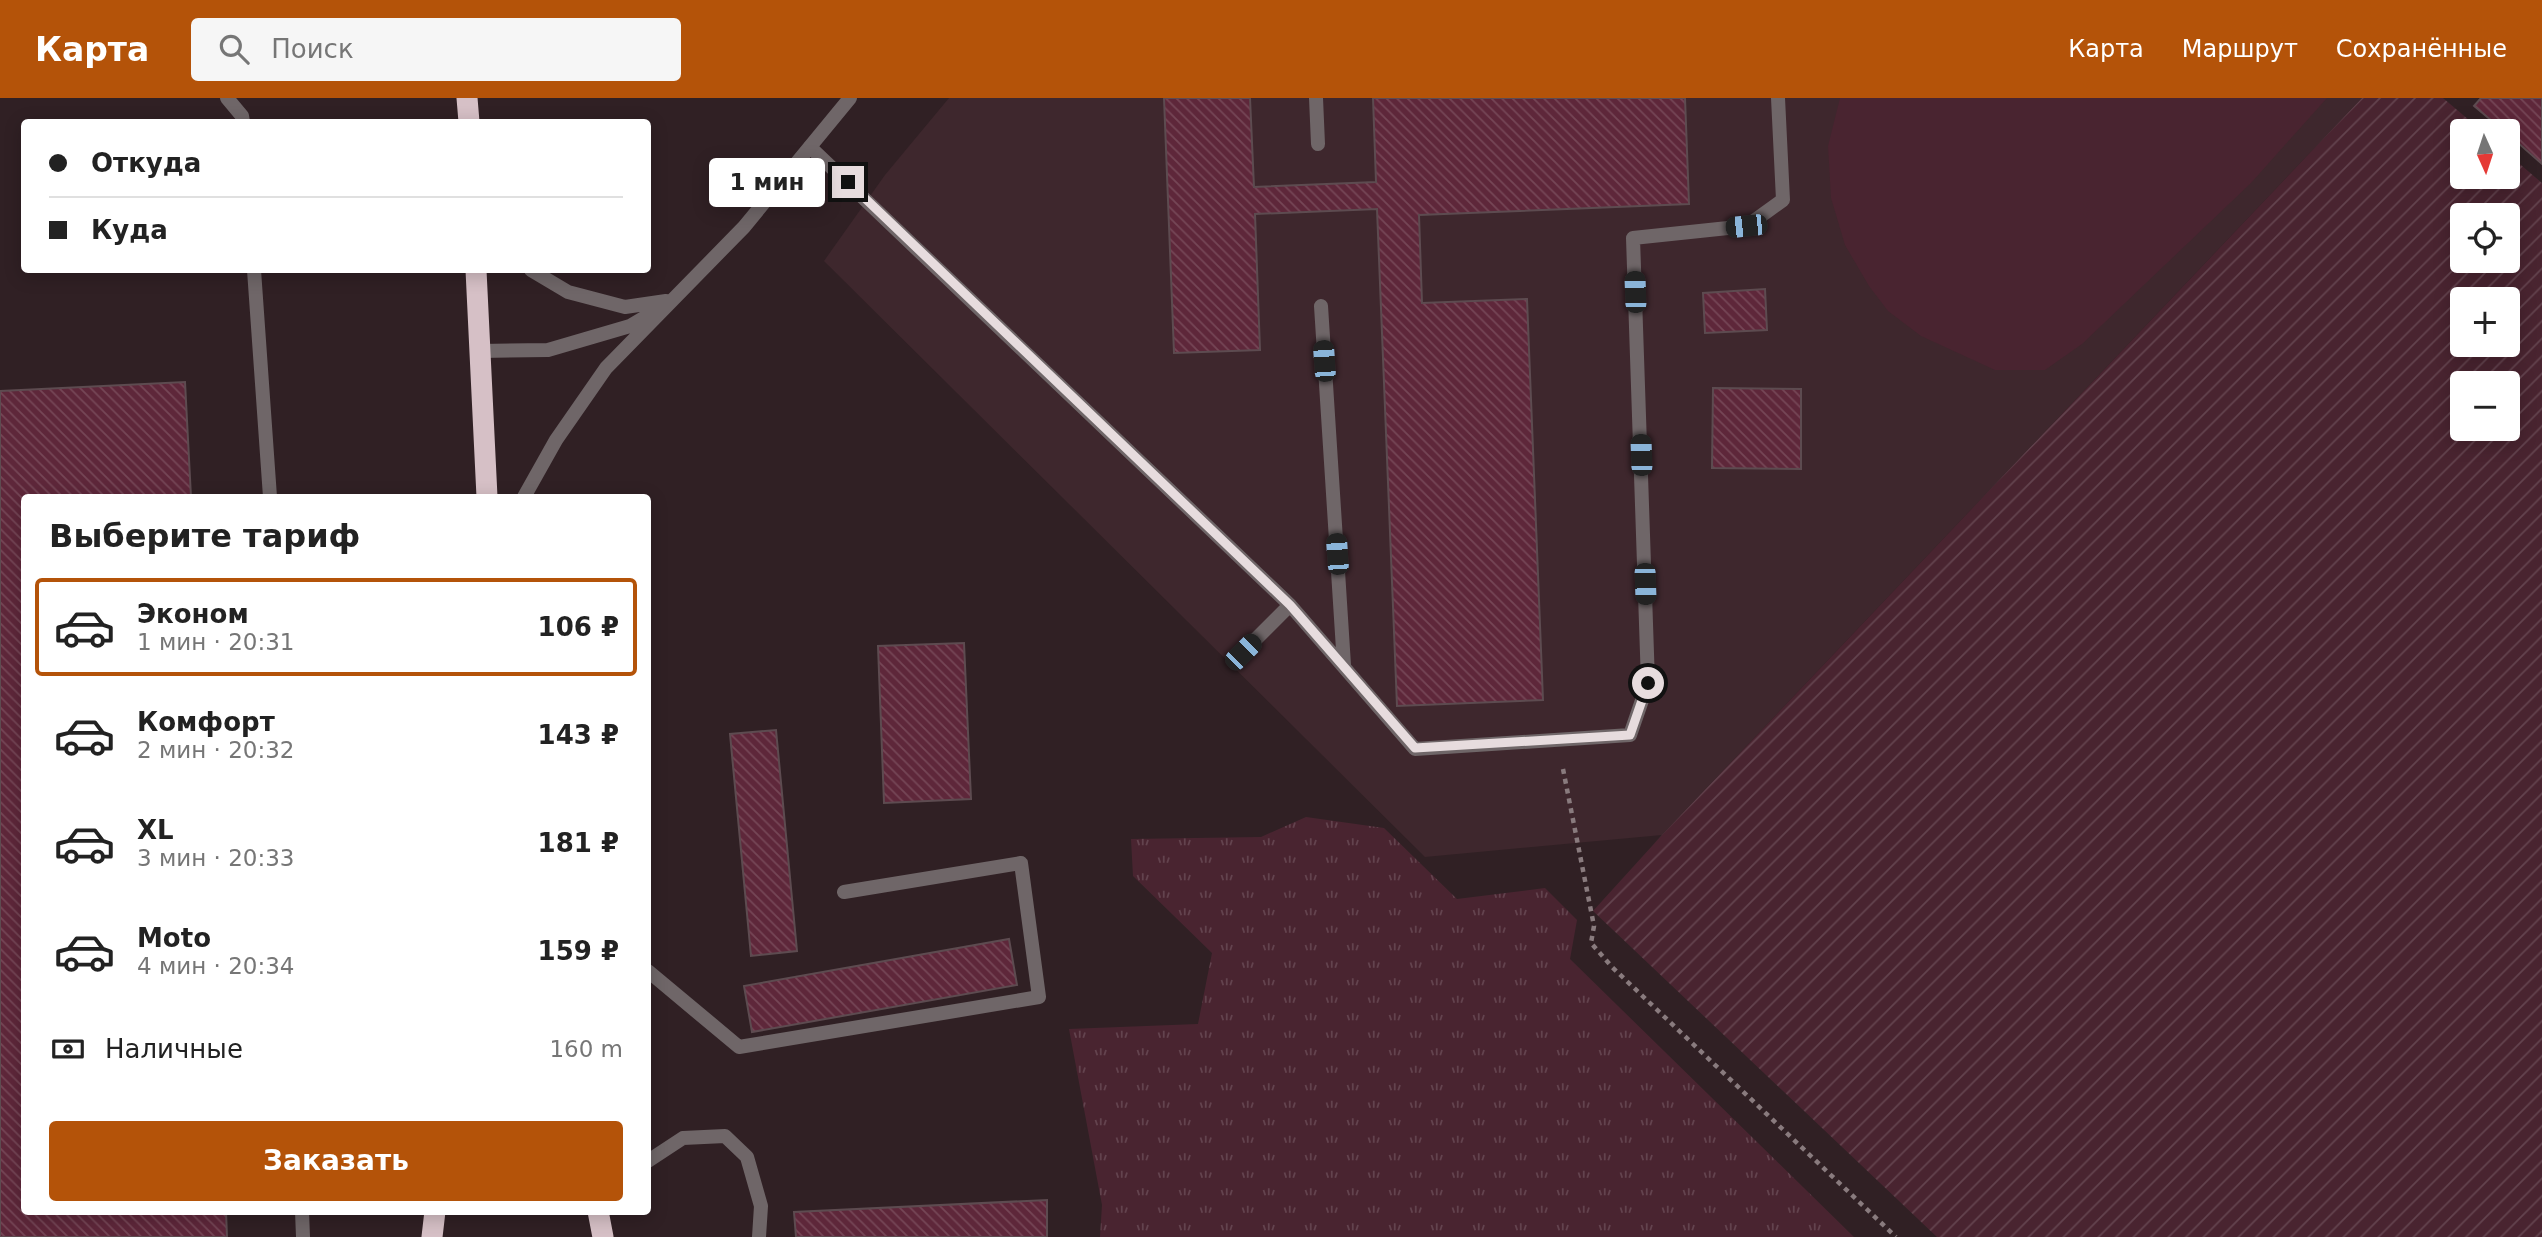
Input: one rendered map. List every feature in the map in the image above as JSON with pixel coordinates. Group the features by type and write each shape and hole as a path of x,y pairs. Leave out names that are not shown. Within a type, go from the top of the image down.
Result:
{"highway":[{"path":"467,98 468,119"},
{"path":"476,273 487,494"},
{"path":"432,1237 435,1215"},
{"path":"599,1215 603,1237"}],"street":[{"path":"227,98 242,119"},
{"path":"526,494 556,440 606,368 744,227 850,98"},
{"path":"1316,98 1318,144"},
{"path":"810,147 1290,605 1415,748 1630,735 1648,683 1633,238 1746,226 1783,200 1778,98"},
{"path":"254,273 270,494"},
{"path":"536,273 568,292 625,307 675,300"},
{"path":"480,351 548,350 629,326 675,300"},
{"path":"1321,306 1344,665"},
{"path":"1243,652 1290,605"},
{"path":"651,973 740,1047 1039,997 1021,863 844,892"},
{"path":"651,1159 683,1138 725,1136 747,1157 761,1206 759,1237"},
{"path":"302,1215 303,1237"}],"path":[{"path":"1557,740 1594,926 1591,943 1612,967 1896,1237"}],"shaded area":[{"path":"949,98 2362,98 1662,835 1425,857 824,261 885,175"}],"green space":[{"path":"1840,98 2327,98 2251,183 2082,344 2045,370 1995,370 1921,336 1888,311 1869,286 1845,245 1831,198 1828,146"},
{"path":"2362,98 2443,98 2468,119 2450,119 2450,189 2520,189 2520,164 2542,183 2542,1237 1937,1237 1593,911"},
{"path":"1306,817 1384,828 1457,899 1545,888 1577,920 1570,959 1854,1237 1100,1237 1102,1205 1069,1029 1198,1024 1212,953 1133,876 1131,839 1261,837"}],"building":[{"path":"1164,98 1250,98 1254,187 1376,182 1373,98 1685,98 1689,204 1419,215 1422,303 1527,299 1543,700 1397,706 1377,209 1255,214 1260,350 1174,353"},
{"path":"2481,98 2542,98 2542,164 2520,145 2520,119 2490,119 2474,106"},
{"path":"1765,289 1767,330 1705,333 1703,293"},
{"path":"185,382 191,494 21,494 21,1215 226,1215 227,1237 0,1237 0,391"},
{"path":"1713,388 1801,389 1801,469 1712,468"},
{"path":"964,643 971,799 884,803 878,646"},
{"path":"776,730 797,951 751,956 730,734"},
{"path":"1009,939 1017,985 752,1032 744,986"},
{"path":"1047,1200 1047,1237 796,1237 794,1212"}],"route":[{"path":"848,182 1290,605 1415,748 1630,735 1648,683"}]}
